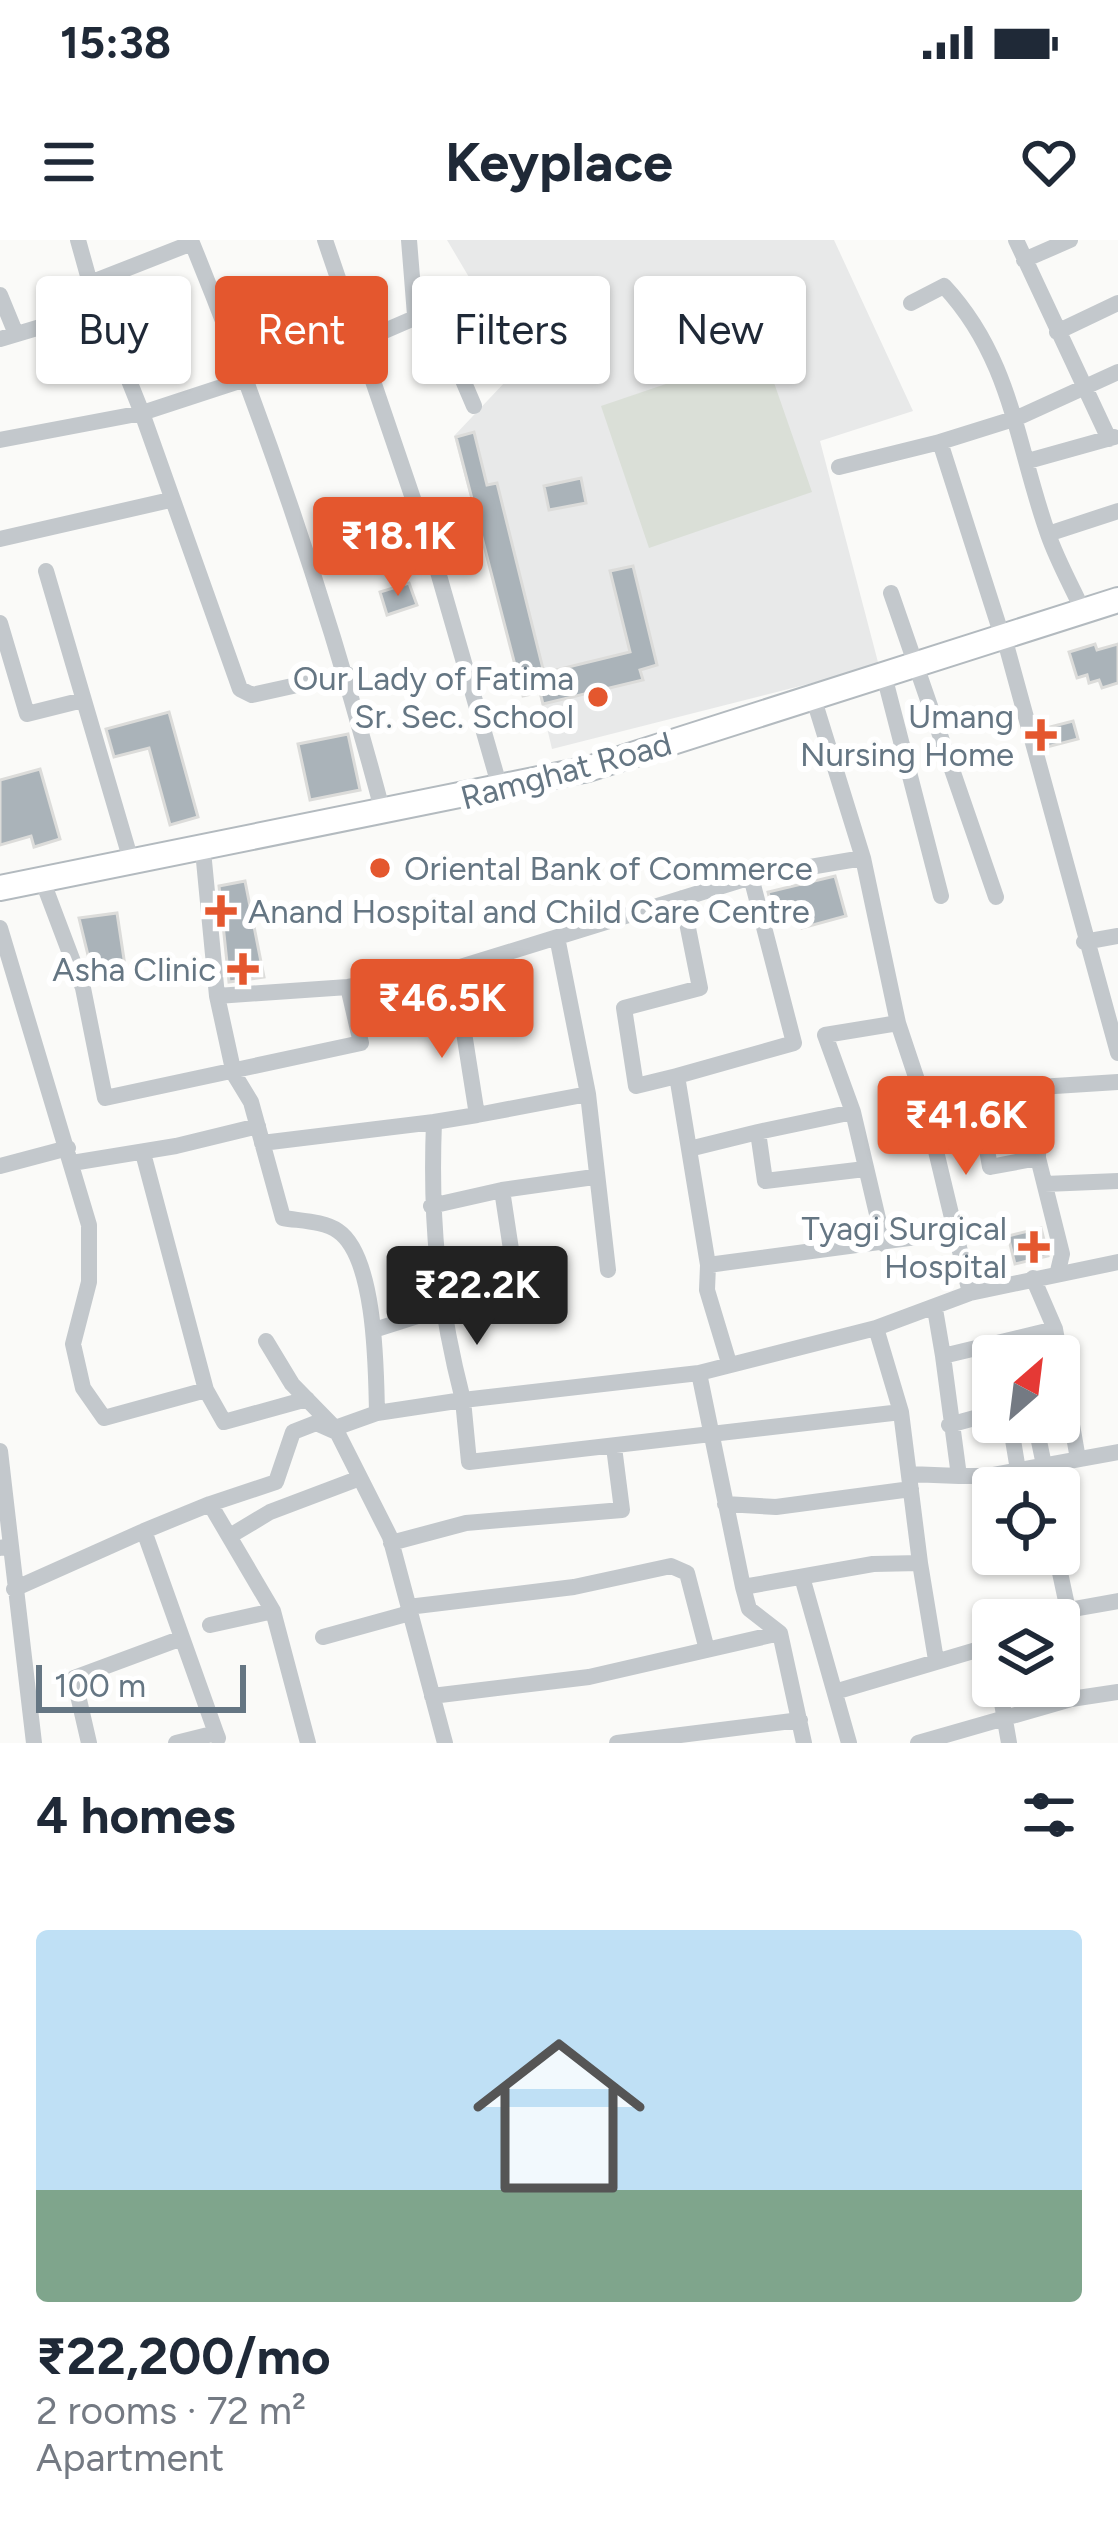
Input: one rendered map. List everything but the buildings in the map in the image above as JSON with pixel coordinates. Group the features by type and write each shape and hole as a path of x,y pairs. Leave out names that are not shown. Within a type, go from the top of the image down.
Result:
{"main road":[{"name":"Ramghat Road","path":"0,899 203,862 591,779 1004,642 1118,599"},
{"name":"Ramghat Road","path":"1004,642 1118,613"},
{"name":"Ramghat Road","path":"0,888 588,769 887,687 921,670"}],"street":[{"path":"78,240 88,276"},
{"path":"325,240 337,276"},
{"path":"409,240 412,278"},
{"path":"1016,240 1082,387 1113,438 1028,461"},
{"path":"1024,260 1070,240"},
{"path":"108,276 195,241 215,294"},
{"path":"911,303 944,286 976,320 1017,418 1048,534 1083,611"},
{"path":"0,295 8,336"},
{"path":"1057,332 1118,304"},
{"path":"839,467 1017,418 1118,371"},
{"path":"129,384 240,689 252,695 347,674"},
{"path":"0,440 142,413 232,384"},
{"path":"249,384 347,674 383,813"},
{"path":"373,384 438,572 500,788"},
{"path":"465,384 474,406"},
{"path":"940,442 1004,642 1118,1053"},
{"path":"0,539 170,500"},
{"path":"1048,534 1118,511"},
{"path":"46,571 132,864"},
{"path":"891,593 996,897"},
{"path":"0,623 27,713 83,700"},
{"path":"887,687 941,896"},
{"path":"816,706 863,858 898,1022 924,1101 970,1293"},
{"path":"217,996 348,987 454,969 752,877 863,858"},
{"path":"203,862 217,996 235,1074 260,1134 283,1218 330,1226 354,1250 374,1330 377,1413"},
{"path":"752,877 794,1043"},
{"path":"46,890 83,988 105,1097 235,1074 361,1043 348,987"},
{"path":"682,898 700,988 624,1008 636,1086 825,1035 898,1022"},
{"path":"0,928 89,1225 89,1263 73,1344 82,1388 95,1412 104,1418 206,1390"},
{"path":"1084,942 1118,936"},
{"path":"557,938 588,1094 608,1270"},
{"path":"454,969 477,1115"},
{"path":"825,1035 853,1112 884,1244"},
{"path":"677,1076 708,1265 707,1291 729,1363"},
{"path":"924,1101 977,1092 1118,1082"},
{"path":"1039,1087 1038,1159 1062,1255 1058,1271"},
{"path":"977,1092 990,1166 1038,1159"},
{"path":"0,1166 70,1155 143,1153 260,1134 434,1122 588,1094"},
{"path":"689,1149 853,1112"},
{"path":"434,1122 431,1205 440,1309 463,1400 469,1462 710,1438 901,1412"},
{"path":"758,1132 765,1181 865,1168"},
{"path":"143,1153 206,1390 224,1422 307,1399"},
{"path":"431,1205 594,1178"},
{"path":"1045,1184 1118,1181"},
{"path":"502,1190 518,1289"},
{"path":"708,1265 954,1232"},
{"path":"14,1588 210,1504 276,1482 292,1432 316,1423 336,1430 377,1413 699,1373 876,1328 970,1293 1118,1262"},
{"path":"1033,1278 1055,1329 1078,1459"},
{"path":"374,1330 440,1309"},
{"path":"935,1309 959,1475"},
{"path":"876,1328 901,1412 937,1660"},
{"path":"1044,1335 1055,1329"},
{"path":"266,1340 307,1399 336,1430 391,1543 445,1743"},
{"path":"943,1356 972,1353"},
{"path":"699,1373 749,1609 780,1633 804,1743"},
{"path":"949,1426 972,1419"},
{"path":"1039,1443 1044,1465"},
{"path":"391,1543 466,1523 622,1510 614,1447"},
{"path":"0,1451 5,1547 34,1743"},
{"path":"1034,1467 1118,1451"},
{"path":"725,1504 776,1507 972,1474"},
{"path":"230,1536 271,1512 360,1478"},
{"path":"210,1504 273,1611 308,1743"},
{"path":"144,1531 218,1738 176,1743"},
{"path":"743,1587 920,1563"},
{"path":"323,1636 409,1610 574,1587 671,1566 687,1573 706,1646"},
{"path":"802,1577 849,1743"},
{"path":"749,1609 763,1584"},
{"path":"1080,1612 1118,1601"},
{"path":"210,1625 273,1611"},
{"path":"432,1696 589,1677 706,1646 780,1633"},
{"path":"89,1743 74,1678 182,1638"},
{"path":"838,1691 972,1654"},
{"path":"918,1743 1118,1692"},
{"path":"1004,1707 1009,1743"},
{"path":"617,1743 800,1720"}],"shaded area":[{"name":"Our Lady of Fatima Sr. Sec. School","path":"447,240 834,240 913,411 820,441 879,666 552,749 539,694 523,696 454,436 503,384 610,384 610,276 468,276"},
{"path":"666,384 774,384 812,492 649,548 601,406"}],"place":[{"name":"Our Lady of Fatima Sr. Sec. School","path":"598,697"},
{"name":"Umang Nursing Home","path":"1041,735"},
{"name":"Oriental Bank of Commerce","path":"380,868"},
{"name":"Anand Hospital and Child Care Centre","path":"221,911"},
{"name":"Asha Clinic","path":"243,969"},
{"name":"Tyagi Surgical Hospital","path":"1034,1247"}]}
